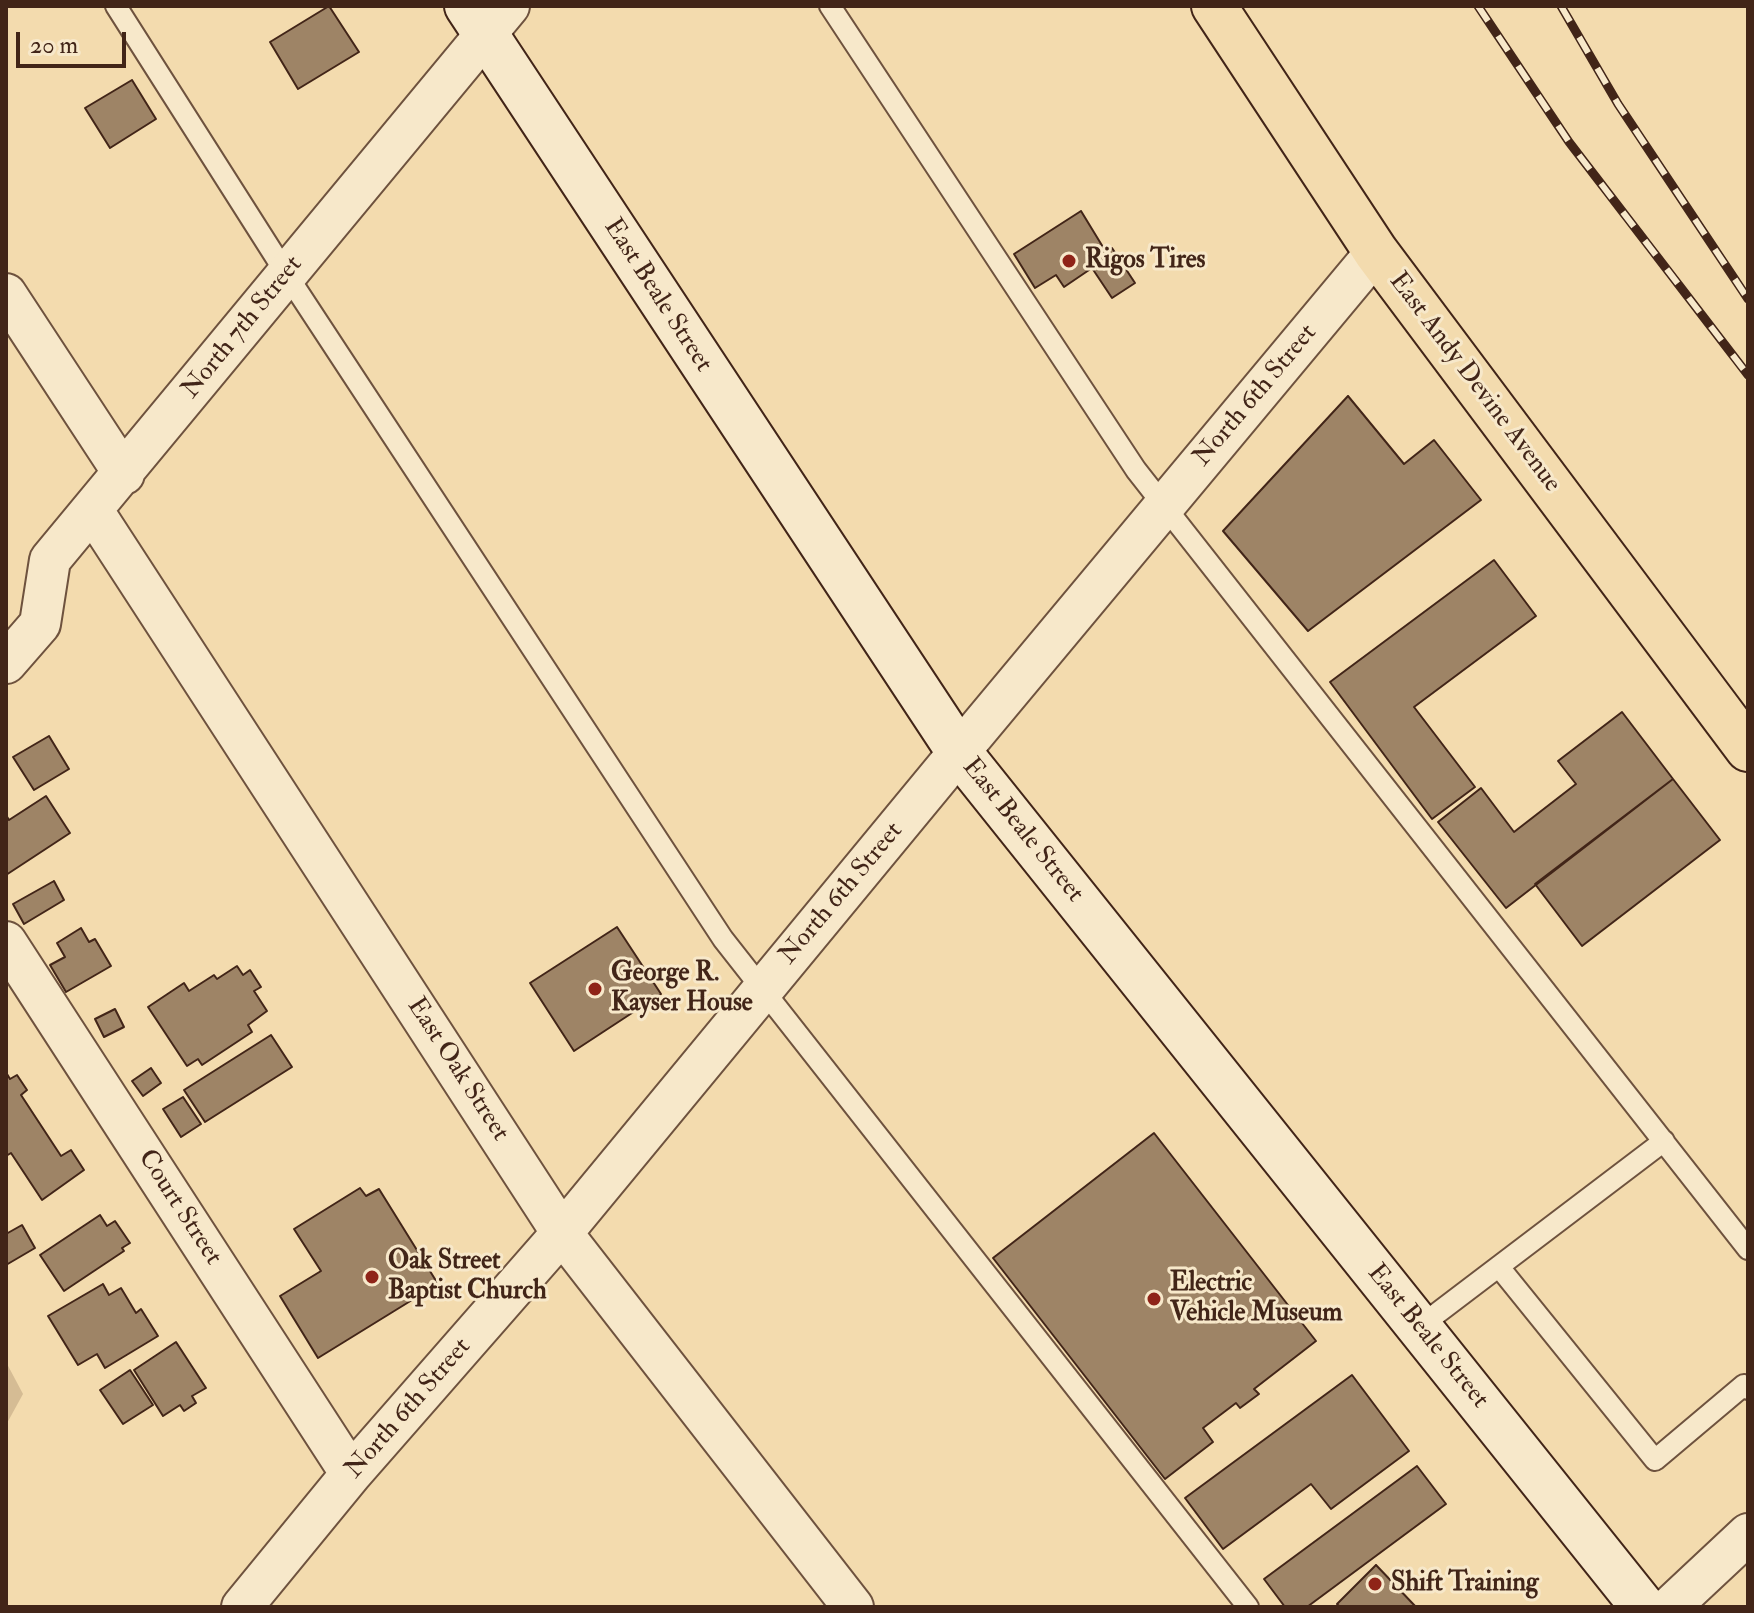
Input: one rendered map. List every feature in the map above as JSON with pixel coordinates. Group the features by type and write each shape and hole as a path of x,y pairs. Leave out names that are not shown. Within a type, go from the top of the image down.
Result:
{"main road":[{"name":"East Andy Devine Avenue","path":"1214,6 1376,252 1748,749"},
{"name":"East Beale Street","path":"487,16 959,752 1643,1607"}],"street":[{"name":"North 7th Street","path":"6,663 40,624 50,560 287,275 487,16"},
{"name":"North 6th Street","path":"242,1607 351,1474 562,1233 1376,252"},
{"path":"6,294 124,474"},
{"name":"East Oak Street","path":"93,511 562,1233 853,1607"},
{"name":"Court Street","path":"6,942 351,1474"},
{"path":"1670,1607 1748,1534"}],"lane":[{"path":"116,6 287,275 723,939 1248,1607"},
{"path":"830,6 1136,470 1748,1249"},
{"path":"1419,1327 1664,1141"},
{"path":"1499,1267 1655,1460 1744,1385 1748,1389"}],"shaded area":[{"path":"6,1362 23,1394 6,1425"}],"building":[{"path":"329,6 359,52 298,89 270,42"},
{"path":"132,80 156,119 110,148 85,108"},
{"name":"Rigos Tires","path":"1081,211 1106,252 1112,248 1135,283 1112,298 1092,268 1064,287 1056,275 1035,288 1014,254"},
{"path":"1348,396 1404,464 1434,440 1481,500 1308,631 1223,531"},
{"path":"1494,560 1536,616 1414,707 1475,787 1432,819 1330,682"},
{"path":"1622,712 1673,779 1506,908 1438,822 1481,788 1514,832 1576,784 1558,761"},
{"path":"49,736 69,769 34,790 13,757"},
{"path":"1673,779 1720,840 1582,946 1535,884"},
{"path":"46,796 70,833 6,875 6,815 9,820"},
{"path":"54,881 64,900 24,924 13,904"},
{"name":"George R. Kayser House","path":"617,927 661,994 574,1051 530,983"},
{"path":"81,928 89,942 95,939 111,966 66,992 50,965 65,957 57,943"},
{"path":"237,966 243,975 250,970 261,987 254,991 267,1011 248,1025 252,1032 202,1065 198,1059 187,1066 148,1007 184,983 189,991 214,975 217,979"},
{"path":"115,1009 124,1027 104,1037 95,1019"},
{"path":"271,1035 292,1067 205,1122 184,1090"},
{"path":"151,1068 161,1083 143,1096 132,1081"},
{"path":"7,1074 10,1079 17,1075 27,1090 21,1095 61,1156 71,1150 84,1170 42,1200 11,1153 6,1156"},
{"path":"183,1097 201,1124 181,1137 163,1109"},
{"name":"Electric Vehicle Museum","path":"1154,1133 1316,1341 1254,1389 1259,1394 1240,1408 1236,1403 1203,1428 1213,1442 1165,1479 993,1258"},
{"name":"Oak Street Baptist Church","path":"360,1188 366,1196 379,1189 438,1284 318,1358 280,1296 321,1271 294,1229"},
{"path":"100,1215 107,1226 115,1221 130,1243 122,1248 124,1251 64,1291 40,1255"},
{"path":"22,1225 35,1248 6,1265 6,1234"},
{"path":"103,1284 109,1295 121,1288 136,1313 141,1309 158,1336 105,1368 97,1354 78,1365 48,1316"},
{"path":"176,1342 206,1388 192,1396 196,1403 184,1411 180,1405 163,1416 134,1370"},
{"path":"130,1370 153,1405 123,1424 100,1390"},
{"path":"1352,1375 1409,1451 1331,1509 1311,1484 1223,1549 1185,1498"},
{"path":"1417,1466 1446,1504 1307,1607 1285,1607 1264,1579"},
{"name":"Shift Training","path":"1376,1565 1416,1607 1340,1607 1337,1604"}],"railway":[{"path":"1478,6 1569,142 1748,375"},
{"path":"1561,6 1618,104 1748,299"}],"place":[{"name":"Rigos Tires","path":"1069,261"},
{"name":"George R. Kayser House","path":"595,989"},
{"name":"Oak Street Baptist Church","path":"372,1277"},
{"name":"Electric Vehicle Museum","path":"1154,1299"},
{"name":"Shift Training","path":"1375,1584"}]}
